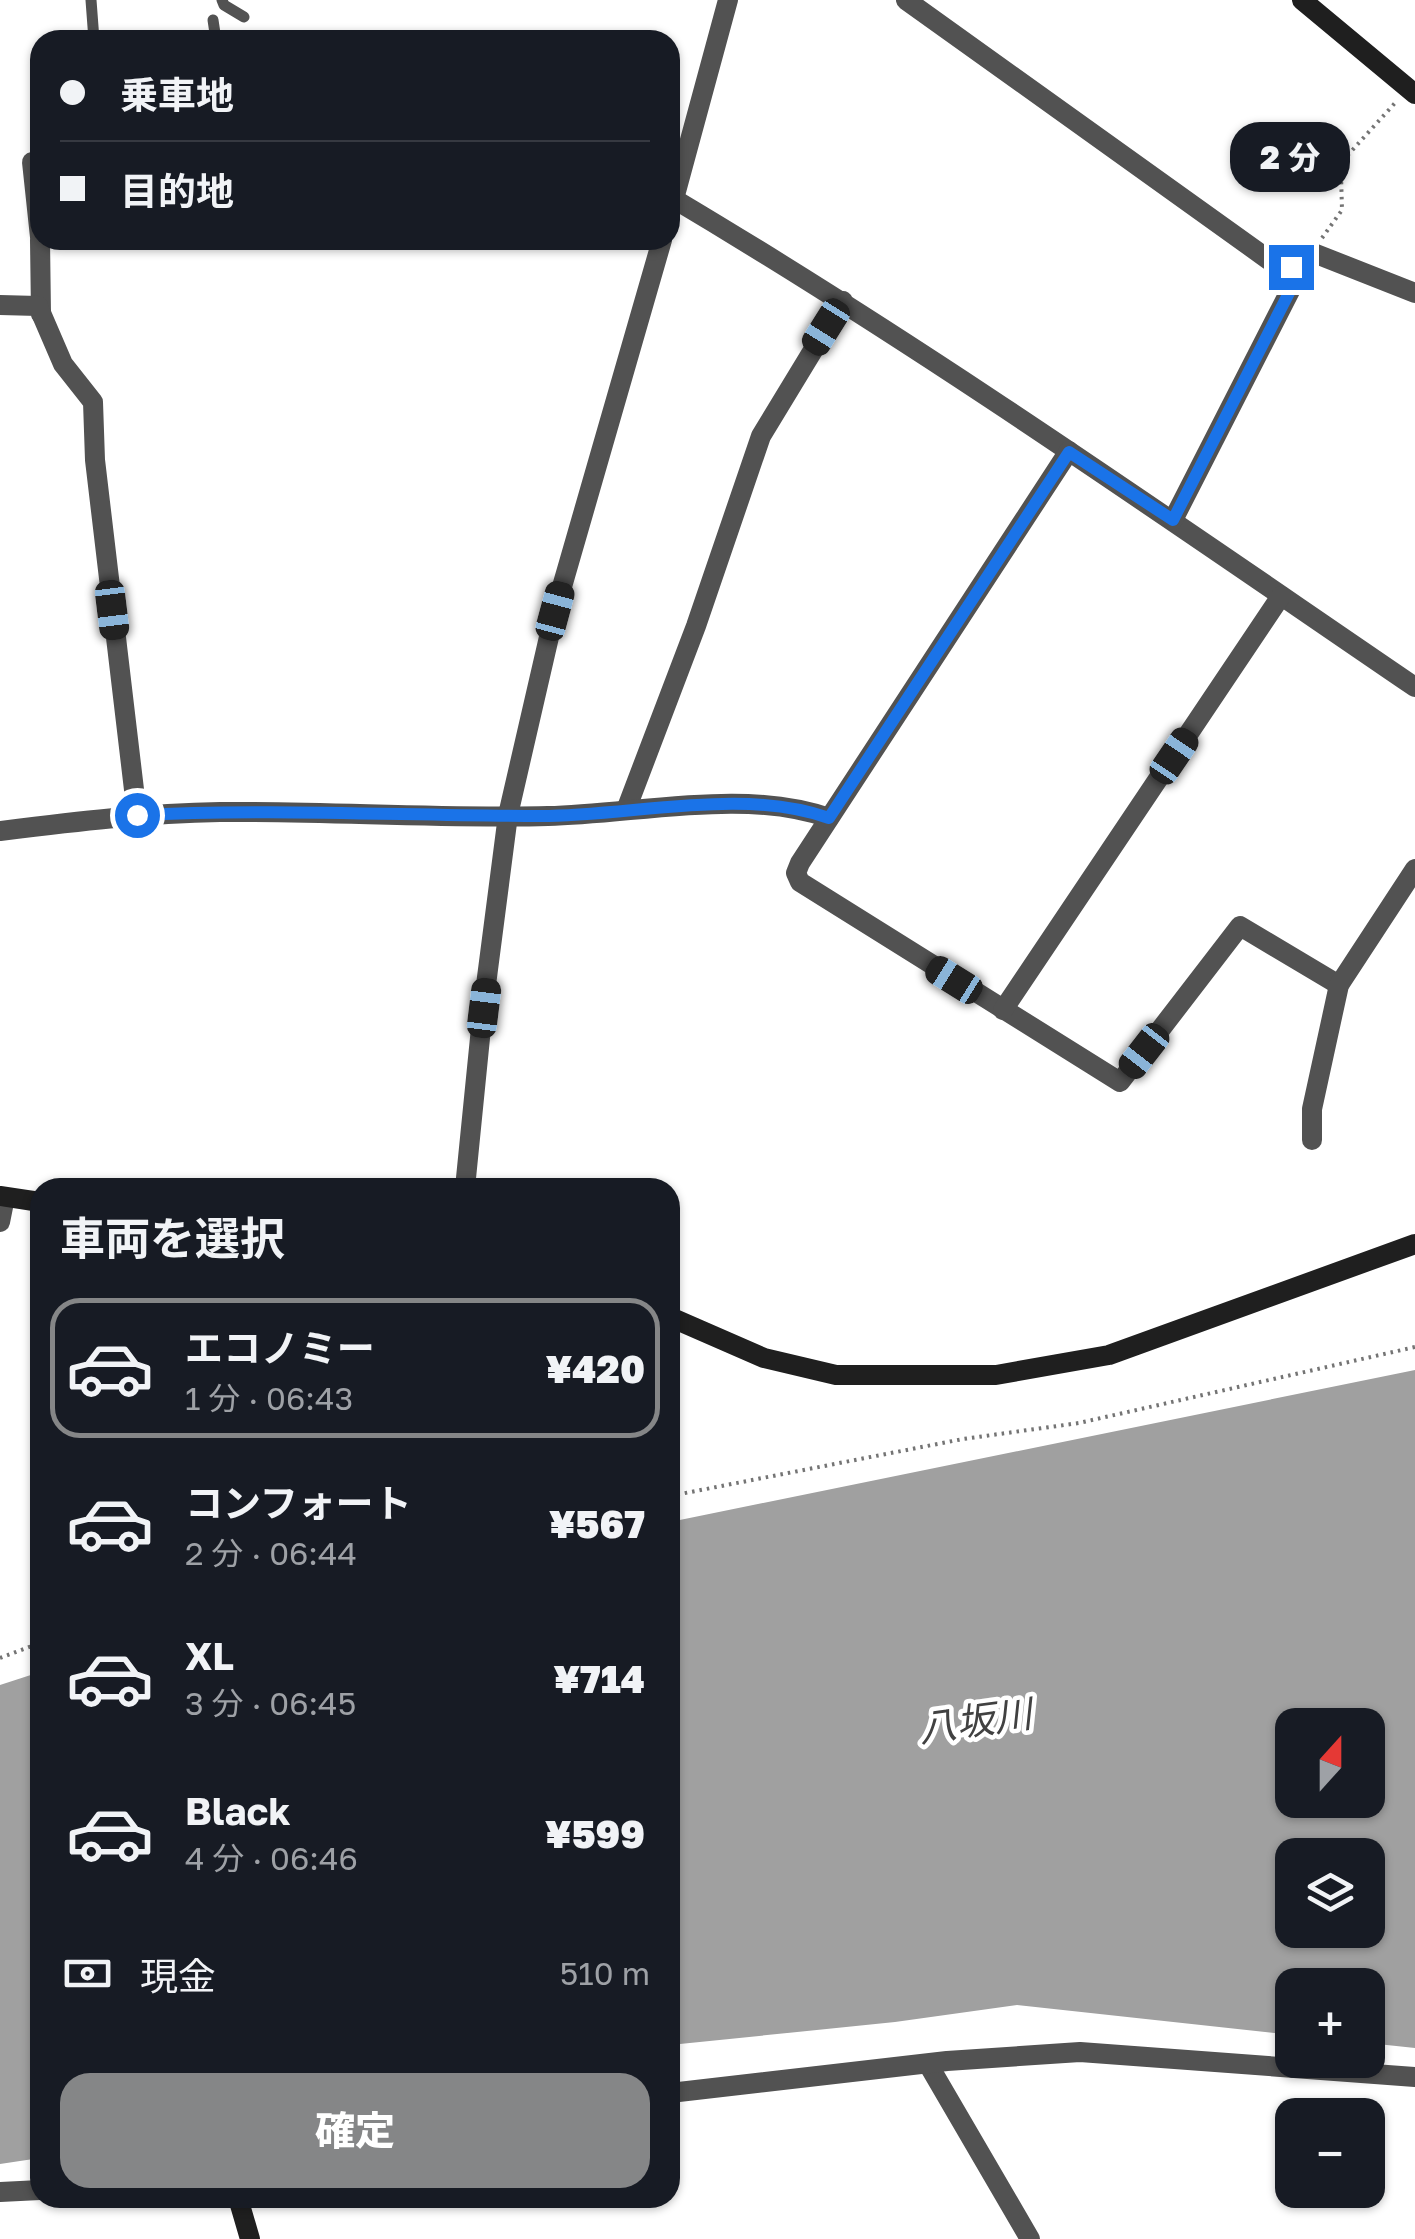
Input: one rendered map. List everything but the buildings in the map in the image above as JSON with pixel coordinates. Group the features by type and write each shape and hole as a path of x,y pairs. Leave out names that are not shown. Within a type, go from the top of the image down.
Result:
{"street":[{"path":"680,177 728,0"},
{"path":"906,0 1270,260 1291,267 1311,252 1415,293"},
{"path":"1302,0 1412,91"},
{"path":"680,210 843,301 1173,520 1415,687"},
{"path":"40,250 41,314"},
{"path":"467,1178 508,815 555,611 659,250"},
{"path":"1173,520 1294,283 1291,267"},
{"path":"626,810 696,626 760,436 843,301"},
{"path":"0,304 38,306 63,364 93,402 95,460 137,815"},
{"path":"1069,452 800,863 796,873 800,882 1120,1082 1240,926 1339,984"},
{"path":"1004,1010 1282,596"},
{"path":"0,831 137,815 239,812 553,816 745,804 808,811 829,818"},
{"path":"1312,1140 1312,1109 1339,984 1415,870"},
{"path":"0,1222 2,1196 30,1200"},
{"path":"680,1328 764,1358 836,1375 996,1374 1110,1355 1415,1244"},
{"path":"680,2092 928,2064 1080,2052 1415,2076"},
{"path":"928,2064 1030,2239"},
{"path":"0,2192 30,2190"},
{"path":"241,2208 250,2239"}],"lane":[{"path":"91,0 93,30"},
{"path":"222,0 244,17"},
{"path":"213,20 214,30"}],"path":[{"path":"1311,252 1342,210 1341,174 1347,156 1412,91"},
{"path":"680,1494 926,1446 1079,1423 1415,1347"},
{"path":"0,1658 30,1647"}],"water":[{"name":"八坂川","path":"1415,1370 1415,2048 1385,2045 1385,1968 1275,1968 1275,2033 1017,2005 680,2044 680,1520"},
{"path":"30,1675 30,2160 0,2164 0,1685"}],"route":[{"path":"137,815 253,812 542,816 745,804 808,811 829,818 1069,452 1173,520 1294,283 1291,267"}]}
